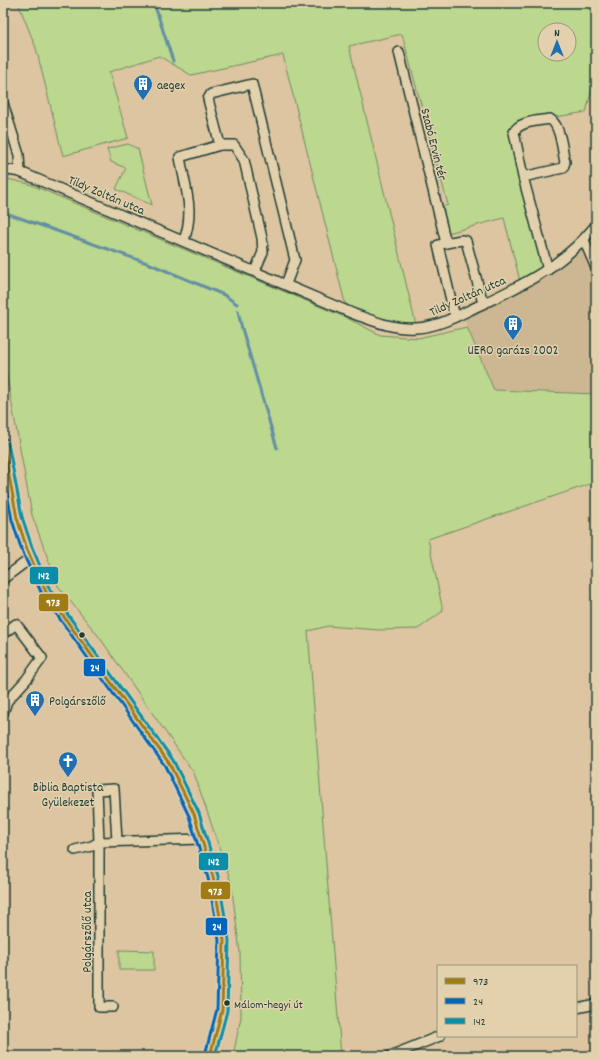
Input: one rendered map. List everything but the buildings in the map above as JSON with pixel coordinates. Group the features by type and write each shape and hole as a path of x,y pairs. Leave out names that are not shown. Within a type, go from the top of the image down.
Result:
{"street":[{"name":"Szabó Ervin tér","path":"399,52 446,243"},
{"path":"220,145 208,99 211,94 252,84 295,260 286,284"},
{"path":"3,103 19,155 20,172"},
{"path":"523,177 563,168 565,162 557,128 554,122 550,119 516,128 514,132 523,177 548,270"},
{"path":"184,240 189,224 190,211 180,157 220,145 234,145 244,160 262,238 263,252 255,270"},
{"name":"Tildy Zoltán utca","path":"3,169 20,172 255,270 354,314 389,326 418,328 440,323 522,285 548,270 584,240 596,225"},
{"path":"455,317 438,245 461,240 466,241 483,303"},
{"path":"584,240 595,263"},
{"path":"3,444 17,518 31,558 46,592 169,763 194,814 213,877 224,940 222,1010 210,1056"},
{"path":"3,580 31,558"},
{"path":"3,634 16,624 42,658 26,680 6,701 3,713"},
{"name":"Polgárszőlő utca","path":"113,1007 99,1007 99,842 96,790 114,789 117,841"},
{"path":"75,850 92,846 99,842 202,839"},
{"path":"577,1008 596,1004"},
{"path":"390,1056 438,1037"}],"shaded area":[{"path":"584,240 596,268 596,394 494,390 462,314 521,285"}],"green space":[{"path":"18,3 596,3 596,73 586,112 513,124 548,270 521,285 504,218 444,234 438,208 448,205 402,34 349,46 416,325 406,327 356,311 345,303 283,55 191,75 159,56 109,72 128,138 63,156 36,48"},
{"path":"128,144 138,149 152,205 116,189 126,168 111,162 107,149"},
{"path":"3,178 29,184 347,318 380,335 418,338 467,327 494,390 596,394 596,482 428,539 443,611 418,629 379,630 328,626 308,631 341,1056 233,1056 241,1017 240,953 231,882 194,773 100,638 58,586 32,515 3,355"},
{"path":"119,950 154,951 154,970 119,970"}],"waterway":[{"path":"154,3 173,61"},
{"path":"3,212 150,264 224,295 237,304"},
{"path":"238,311 277,448"}],"transit line":[{"name":"142","path":"8,443 22,517 32,547 50,590 173,760 199,813 218,876 229,940 227,1011 215,1056"},
{"name":"973","path":"3,444 17,518 27,549 46,592 169,763 194,814 213,877 224,940 222,1010 210,1056"},
{"name":"24","path":"3,471 12,520 22,551 42,594 165,766 189,816 208,878 219,940 217,1009 205,1055"}],"place":[{"name":"aegex","path":"143,101"},
{"name":"UERO garázs 2002","path":"513,341"},
{"name":"Polgárszőlő","path":"35,717"},
{"name":"Biblia Baptista Gyülekezet","path":"68,778"},
{"name":"Málom-hegyi út","path":"227,1003"}]}
